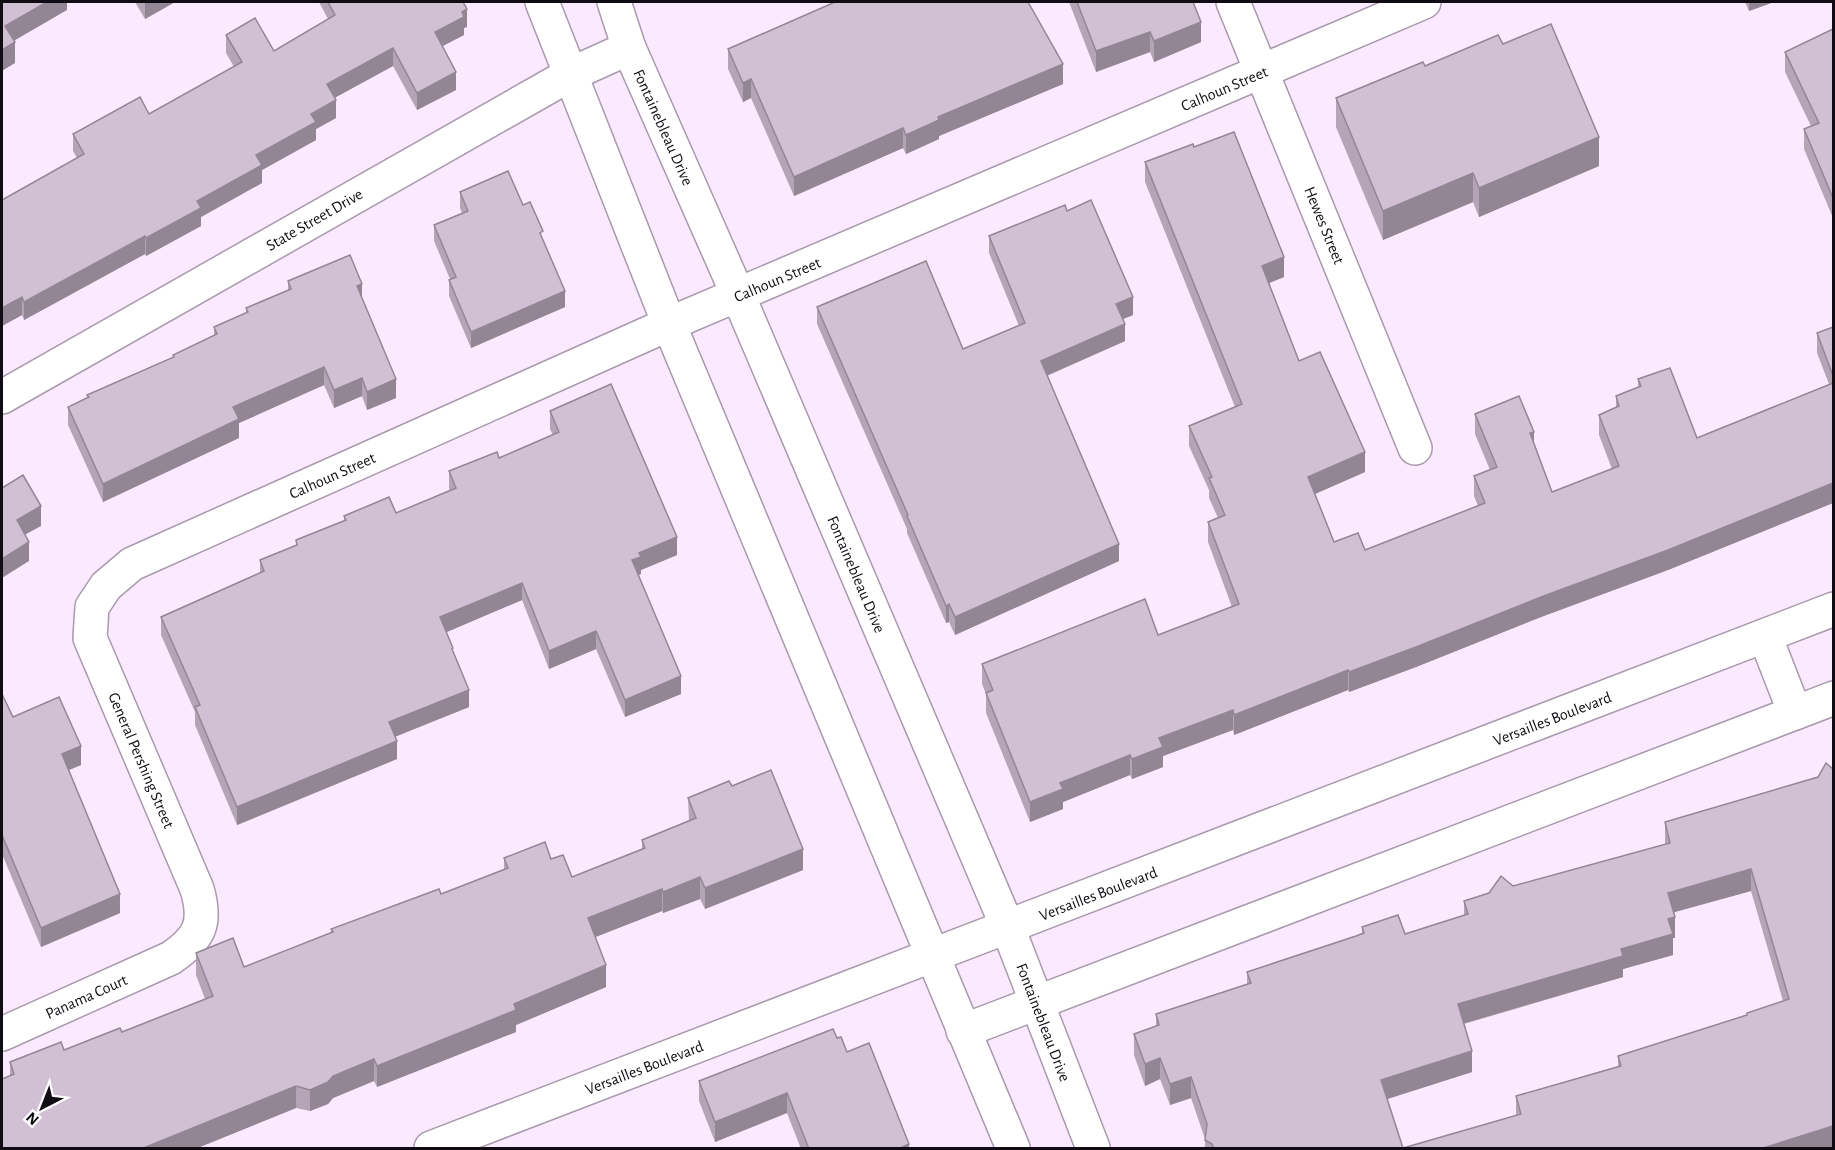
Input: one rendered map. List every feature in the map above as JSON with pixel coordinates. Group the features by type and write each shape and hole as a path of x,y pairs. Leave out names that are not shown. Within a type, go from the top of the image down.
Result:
{"street":[{"path":"542,2 669,324 1013,1149"},
{"name":"Fontainebleau Drive","path":"614,2 629,48 738,295 1008,928 1093,1149"},
{"name":"Hewes Street","path":"1233,2 1415,448"},
{"name":"Calhoun Street","path":"132,564 669,324 1424,2"},
{"name":"State Street Drive","path":"2,397 571,74 629,48"},
{"name":"General Pershing Street","path":"132,564 106,586 92,607 90,638 192,878 203,910 198,930 188,946 171,958"},
{"name":"Versailles Boulevard","path":"431,1149 1833,609"},
{"path":"1765,636 1795,713"},
{"path":"963,1031 1833,698"},
{"name":"Panama Court","path":"2,1034 171,958"}],"building":[{"path":"2,2 47,2 5,26 15,42 2,50"},
{"path":"328,2 463,2 467,9 462,12 464,17 435,32 456,72 417,93 393,48 327,84 336,100 311,114 316,122 256,155 262,165 197,201 201,208 24,302 22,297 2,308 2,200 84,154 73,134 140,97 149,114 242,62 226,35 255,18 274,51 335,15"},
{"path":"835,2 1028,2 1063,64 938,117 939,120 906,135 903,128 794,177 751,79 743,83 728,49"},
{"path":"1077,2 1193,2 1201,22 1154,41 1150,32 1096,51"},
{"path":"1551,24 1599,137 1479,188 1473,173 1383,211 1336,98 1423,62 1425,66 1498,35 1503,44"},
{"path":"1833,29 1833,198 1804,129 1819,123 1785,52"},
{"path":"1234,132 1284,257 1262,266 1299,361 1320,352 1365,452 1308,477 1334,542 1358,533 1365,550 1485,503 1474,476 1497,467 1475,414 1519,396 1534,432 1530,433 1552,492 1619,466 1599,415 1619,406 1616,396 1641,386 1638,379 1670,368 1697,438 1833,383 1833,483 1668,550 1416,647 1349,672 1348,670 1234,715 1233,710 1159,738 1163,747 1132,759 1130,755 1060,783 1063,789 1030,802 986,693 993,690 982,664 1145,599 1158,635 1239,604 1208,522 1225,515 1209,478 1212,477 1189,426 1242,404 1145,162"},
{"path":"508,171 523,205 530,202 543,231 540,233 565,291 471,332 449,280 456,277 434,225 468,211 460,192"},
{"path":"1091,200 1133,297 1116,304 1125,324 1041,361 1119,544 955,617 949,604 946,606 817,307 926,261 963,349 1025,323 989,236 1065,205 1067,211"},
{"path":"350,255 362,284 357,286 396,379 367,392 362,378 334,390 324,367 233,407 239,419 103,484 68,407 89,397 87,395 174,357 173,355 217,334 214,327 248,312 246,308 291,289 288,281"},
{"path":"1833,327 1833,376 1817,333"},
{"path":"611,384 677,537 639,553 641,557 632,560 681,676 625,700 596,631 549,651 522,583 440,617 469,690 389,722 397,741 237,807 195,707 200,705 161,617 264,571 260,560 297,545 296,540 346,520 344,516 389,497 396,513 456,488 449,471 497,452 499,458 559,432 550,411"},
{"path":"23,475 41,506 17,520 29,542 2,559 2,488"},
{"path":"2,694 13,717 59,697 81,746 62,754 120,894 41,928 2,835"},
{"path":"1826,763 1833,769 1833,1126 1760,1149 1214,1149 1212,1144 1205,1140 1207,1124 1191,1077 1170,1084 1160,1058 1145,1064 1134,1034 1159,1025 1156,1014 1251,983 1247,972 1364,933 1362,927 1398,915 1405,934 1468,914 1464,901 1489,893 1501,876 1513,886 1670,843 1665,822 1818,777","holes":["1751,869 1789,999 1747,1013 1747,1015 1618,1056 1621,1066 1516,1096 1521,1114 1403,1148 1381,1080 1472,1051 1458,1004 1623,956 1621,949 1673,934 1668,919 1675,917 1668,893"]},
{"path":"771,770 803,849 705,888 700,877 588,918 606,965 514,1004 516,1010 377,1066 374,1059 333,1076 328,1082 310,1090 296,1086 141,1149 2,1149 2,1079 14,1074 10,1062 61,1042 64,1050 120,1028 122,1032 213,996 196,953 233,938 244,967 333,932 331,929 439,889 441,894 508,868 504,858 545,842 551,859 563,855 572,877 645,848 642,840 696,818 688,798 729,781 732,786"},
{"path":"833,1029 837,1038 841,1037 847,1052 869,1043 909,1144 898,1149 809,1149 787,1093 715,1122 699,1081"}]}
